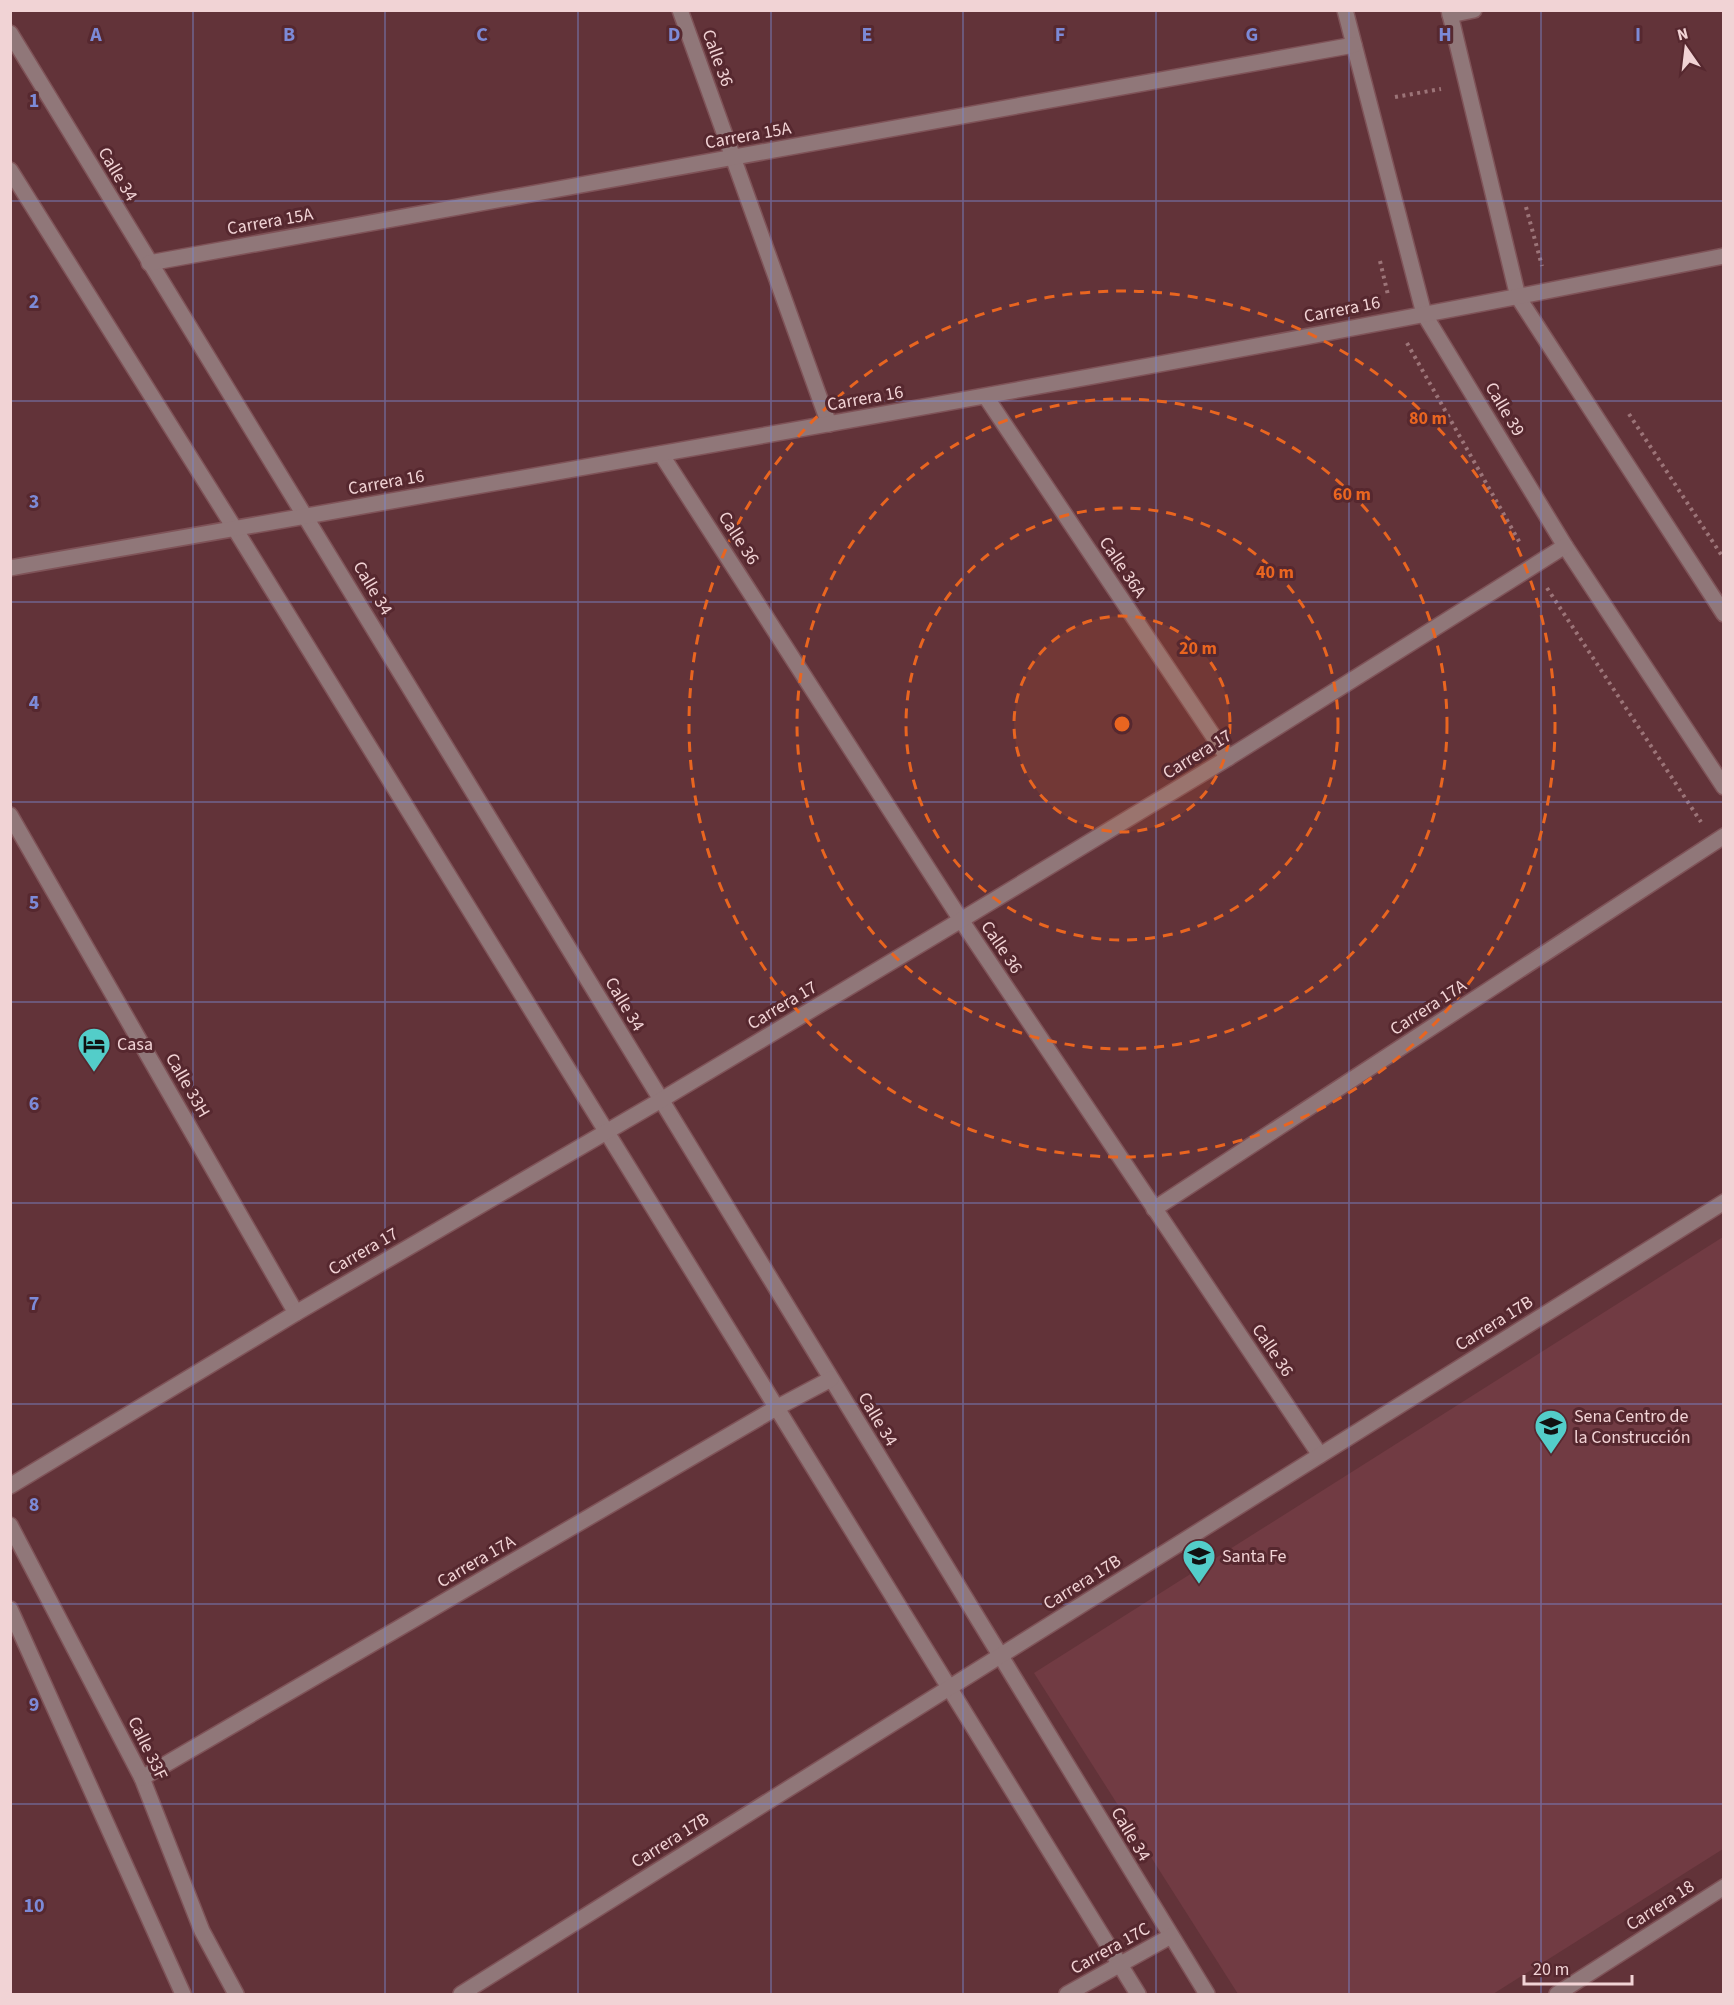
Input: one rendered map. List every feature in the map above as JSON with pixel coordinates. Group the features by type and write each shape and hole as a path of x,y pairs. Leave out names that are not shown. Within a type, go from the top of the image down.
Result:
{"street":[{"name":"Calle 36","path":"680,10 829,424"},
{"name":"Calle 39","path":"1345,10 1424,314 1565,546 1724,787"},
{"path":"1474,10 1450,13 1518,297 1724,614"},
{"name":"Calle 34","path":"10,33 149,263 307,516 1207,1995"},
{"name":"Carrera 15A","path":"149,263 1354,45"},
{"path":"10,170 235,529 1138,1995"},
{"name":"Carrera 16","path":"10,568 986,397 1724,256"},
{"name":"Calle 36A","path":"986,397 1228,758"},
{"name":"Calle 36","path":"662,454 961,920 1320,1455"},
{"name":"Carrera 17","path":"10,1486 296,1313 661,1100 961,920 1228,758 1565,546"},
{"name":"Calle 33H","path":"10,815 296,1313"},
{"name":"Carrera 17A","path":"1154,1209 1724,837"},
{"name":"Carrera 17B","path":"461,1995 1724,1202"},
{"name":"Carrera 17A","path":"142,1778 776,1408 831,1379"},
{"name":"Calle 33F","path":"10,1525 142,1778 202,1931 236,1995"},
{"path":"10,1610 183,1995"},
{"name":"Carrera 18","path":"1557,1995 1724,1887"},
{"name":"Carrera 17C","path":"1067,1995 1171,1936"}],"path":[{"path":"1384,100 1449,87"}],"shaded area":[{"name":"Sena Centro de la Construcción","path":"1723,1237 1723,1849 1493,1994 1238,1994 1034,1673"}],"place":[{"name":"Casa","path":"94,1073"},
{"name":"Sena Centro de la Construcción","path":"1551,1455"},
{"name":"Santa Fe","path":"1199,1585"}]}
